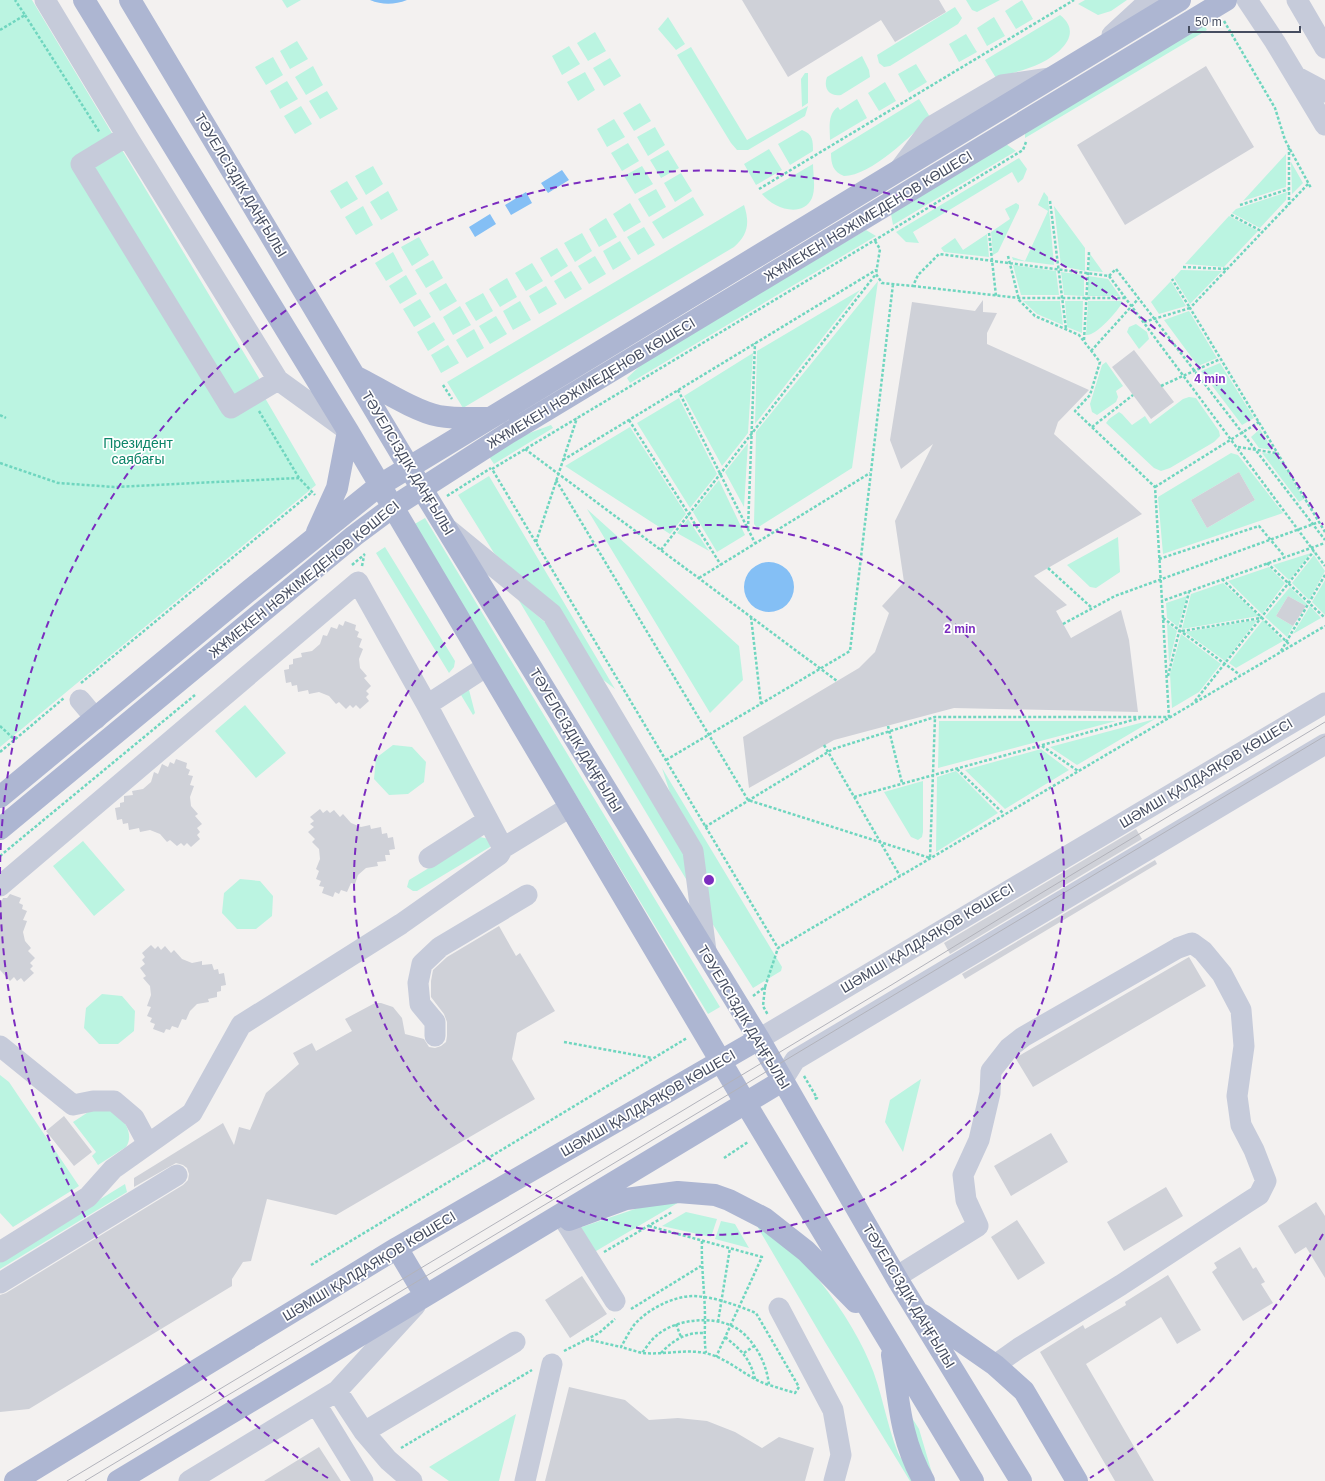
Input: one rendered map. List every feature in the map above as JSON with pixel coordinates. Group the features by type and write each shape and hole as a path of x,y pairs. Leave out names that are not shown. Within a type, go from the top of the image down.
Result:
{"main road":[{"path":"84,0 348,431 762,1132 973,1481"},
{"name":"ТӘУЕЛСІЗДІК ДАҢҒЫЛЫ","path":"130,0 356,376 422,489 759,1039 896,1277 1021,1481"},
{"name":"ЖҰМЕКЕН НӘЖІМЕДЕНОВ КӨШЕСІ","path":"3,799 96,719 315,536 380,485 1180,0"},
{"name":"ЖҰМЕКЕН НӘЖІМЕДЕНОВ КӨШЕСІ","path":"0,829 280,596 393,506 510,432 1226,0"},
{"path":"356,376 419,409 438,416 463,419 490,418"},
{"path":"315,536 336,488 348,431"},
{"path":"90,754 88,738 132,689"},
{"name":"ШӘМШІ ҚАЛДАЯҚОВ КӨШЕСІ","path":"15,1481 397,1248 759,1039"},
{"path":"118,1481 512,1242 746,1104 782,1081"},
{"path":"512,1242 626,1199 678,1192 715,1195 729,1200 764,1218 806,1251 845,1292 877,1322"},
{"path":"397,1248 425,1295"},
{"path":"916,1310 995,1365 1024,1390 1077,1481"},
{"path":"891,1346 903,1433 913,1462 924,1481"}],"street":[{"path":"45,0 278,380 348,431"},
{"path":"1089,55 1150,0"},
{"path":"1247,0 1325,125"},
{"path":"1297,0 1325,48"},
{"path":"1296,77 1325,92"},
{"path":"127,136 81,164 231,408 278,380"},
{"path":"447,528 552,614 693,851 706,951"},
{"path":"0,886 358,582 427,704 503,848"},
{"path":"427,704 488,666"},
{"path":"75,694 96,719"},
{"name":"ШӘМШІ ҚАЛДАЯҚОВ КӨШЕСІ","path":"759,1039 1325,703"},
{"path":"782,1081 795,1060 1325,744"},
{"path":"0,1252 88,1197 113,1169 192,1113 241,1025 401,924 499,855 503,848 570,807"},
{"path":"429,858 488,820"},
{"path":"435,1036 435,1022 420,1004 418,983 422,964 440,947 527,895"},
{"path":"896,1277 978,1226 966,1200 963,1175 979,1140 990,1093 991,1071 1009,1048 1023,1037 1178,948 1192,942 1203,951 1222,974 1241,1010 1244,1046 1237,1096 1241,1125 1254,1150 1266,1181 1259,1194 1248,1202 1121,1285 1019,1348 995,1365"},
{"path":"0,1046 73,1105 93,1102 114,1102 134,1118 148,1144"},
{"path":"0,1283 176,1175"},
{"path":"566,1221 615,1301"},
{"path":"189,1481 337,1391 425,1295"},
{"path":"779,1308 832,1410 841,1455 834,1481"},
{"path":"364,1432 515,1342"},
{"path":"525,1481 552,1364"},
{"path":"337,1391 364,1432 388,1460 412,1481"},
{"path":"316,1404 363,1481"}],"path":[{"path":"15,0 109,147"},
{"path":"759,189 1074,0"},
{"path":"1206,12 1223,20 1275,108 1289,147 1311,188"},
{"path":"0,30 25,15"},
{"path":"778,948 492,468 1024,150 1027,139"},
{"path":"1289,147 1289,205"},
{"path":"1144,322 1190,308 1308,184"},
{"path":"1240,204 1289,189"},
{"path":"1050,201 1066,330"},
{"path":"1230,215 1263,232"},
{"path":"989,233 996,296"},
{"path":"875,240 880,249 876,274 882,283 1019,298 1126,298"},
{"path":"1084,341 1088,252"},
{"path":"913,286 918,275 939,254 1059,268 1109,276 1325,566"},
{"path":"1008,256 1019,298 1035,316 1079,335 1100,362 1090,395 1075,411 1155,487 1169,717"},
{"path":"1183,267 1227,269"},
{"path":"1109,276 1116,269 1325,541 1162,601"},
{"path":"563,460 876,270"},
{"path":"661,550 876,274"},
{"path":"1172,279 1325,532"},
{"path":"666,760 850,651 893,284"},
{"path":"1091,351 1138,298"},
{"path":"748,529 755,344"},
{"path":"1161,386 1220,359"},
{"path":"678,390 755,543"},
{"path":"1092,427 1133,395"},
{"path":"0,415 6,418"},
{"path":"536,542 577,418"},
{"path":"629,420 721,565"},
{"path":"1155,487 1259,422"},
{"path":"1237,447 1277,453"},
{"path":"525,449 837,681"},
{"path":"0,463 58,483 114,487 299,478"},
{"path":"699,578 871,473"},
{"path":"556,480 748,800 930,858"},
{"path":"0,752 75,694 312,492"},
{"path":"1063,624 1115,596 1319,522"},
{"path":"1159,560 1259,526 1285,557"},
{"path":"1194,703 1314,551"},
{"path":"347,569 365,554"},
{"path":"1267,563 1325,618"},
{"path":"1048,568 1092,608"},
{"path":"1281,652 1325,575"},
{"path":"1222,579 1291,646"},
{"path":"1167,679 1189,591"},
{"path":"751,617 761,704"},
{"path":"1180,631 1262,617"},
{"path":"1163,618 1240,675"},
{"path":"765,987 778,948 1325,626"},
{"path":"0,856 201,690"},
{"path":"705,827 833,749 935,717 1169,717"},
{"path":"930,858 935,717"},
{"path":"854,796 1144,717"},
{"path":"0,726 15,740"},
{"path":"888,726 902,783"},
{"path":"824,745 900,876"},
{"path":"1041,745 1078,771"},
{"path":"957,768 1004,814"},
{"path":"564,1042 653,1058"},
{"path":"310,1265 670,1047"},
{"path":"724,1158 762,1132"},
{"path":"602,1254 678,1209"},
{"path":"648,1226 762,1257 716,1357"},
{"path":"702,1241 701,1266 705,1320 703,1333 706,1353"},
{"path":"718,1322 730,1248"},
{"path":"586,1339 621,1346 642,1353 660,1354 681,1351 706,1353 735,1366 755,1379 769,1385 795,1393 799,1387 756,1313 713,1298 694,1296 673,1300 656,1307 634,1326 621,1346"},
{"path":"642,1353 656,1336 676,1324 688,1320 718,1322 731,1326 745,1334 754,1346 767,1370 769,1385"},
{"path":"676,1324 681,1337"},
{"path":"660,1354 674,1340 697,1333 703,1333"},
{"path":"725,1337 744,1353 752,1367 755,1379"},
{"path":"744,1353 754,1346"}],"green space":[{"name":"Президент саябағы","path":"0,0 32,0 259,378 265,398 316,485 0,747"},
{"path":"282,0 301,0 287,8"},
{"path":"966,0 1000,0 977,12 972,10"},
{"path":"1022,0 1033,19 1016,29 1005,11"},
{"path":"1085,0 1127,0 1111,11 1098,15 1078,4"},
{"path":"955,7 962,18 958,24 890,66 884,67 879,63 877,55"},
{"path":"1060,15 1067,22 1070,29 1066,43 1061,49 1048,59 1025,70 996,78 985,60"},
{"path":"668,17 685,44 676,50 658,29"},
{"path":"994,17 1005,36 987,46 977,28"},
{"path":"1202,21 1207,30 1025,138 1025,131"},
{"path":"595,32 606,51 588,61 577,43"},
{"path":"966,34 977,52 959,62 949,44"},
{"path":"297,41 308,59 290,69 280,51"},
{"path":"569,46 580,64 562,75 552,56"},
{"path":"691,47 747,140 808,106 805,116 748,150 737,150 731,143 677,55"},
{"path":"862,56 869,70 870,77 841,95 833,95 830,93 826,85 827,77"},
{"path":"273,57 283,75 266,85 255,67"},
{"path":"610,58 621,76 604,86 593,68"},
{"path":"916,64 927,82 909,93 898,74"},
{"path":"313,66 323,85 306,95 295,77"},
{"path":"585,72 595,90 578,101 567,82"},
{"path":"805,73 808,73 808,103 802,107 801,79"},
{"path":"287,81 298,99 280,109 270,91"},
{"path":"885,82 896,101 879,111 868,93"},
{"path":"327,91 338,109 320,119 309,101"},
{"path":"857,99 867,118 830,140 830,122 834,110 838,107 840,110"},
{"path":"919,99 930,117 902,144 878,162 855,174 844,176 835,170 831,161 831,153"},
{"path":"640,103 651,121 634,131 623,113"},
{"path":"301,106 312,124 295,134 284,116"},
{"path":"614,119 625,137 607,147 597,129"},
{"path":"655,127 665,145 648,156 637,137"},
{"path":"802,130 812,138 813,151 790,165 778,144"},
{"path":"628,143 639,161 622,171 611,153"},
{"path":"1006,144 1016,151 893,225 891,214"},
{"path":"769,149 782,170 756,185 744,164"},
{"path":"668,150 679,168 661,178 650,160"},
{"path":"1286,154 1286,187 1243,201"},
{"path":"1019,158 1027,169 1023,179 1018,183 1012,172 913,232 919,243 906,242 896,232"},
{"path":"1291,162 1303,183 1292,194"},
{"path":"813,164 814,185 812,198 802,208 795,210 780,207 762,194"},
{"path":"373,166 383,184 366,195 355,176"},
{"path":"642,166 653,184 635,194 624,176"},
{"path":"681,173 692,191 675,202 664,183"},
{"path":"347,181 358,199 341,209 330,191"},
{"path":"656,189 666,207 649,217 638,199"},
{"path":"388,191 398,210 381,220 370,202"},
{"path":"1044,192 1048,197 1054,265 1013,260 1012,257 1025,261 1048,211 1038,205"},
{"path":"1287,192 1286,200 1260,228 1232,213 1236,209"},
{"path":"693,197 704,215 663,239 652,222"},
{"path":"630,203 641,222 624,232 613,214"},
{"path":"1016,203 1019,205 1019,208 998,252 993,255 991,232 1010,219 1005,209"},
{"path":"744,205 747,217 745,233 734,247 463,408 447,382"},
{"path":"363,206 373,225 356,235 345,217"},
{"path":"1054,206 1085,248 1085,271 1061,266"},
{"path":"1229,216 1258,231 1224,267 1185,264"},
{"path":"606,218 617,237 599,247 589,229"},
{"path":"644,227 655,245 638,255 627,237"},
{"path":"866,230 876,236 630,383 627,378 654,353"},
{"path":"582,233 592,251 575,262 564,243"},
{"path":"987,234 989,257 944,252 941,248 955,238 963,250"},
{"path":"419,237 429,255 412,266 401,247"},
{"path":"620,241 631,259 613,270 603,251"},
{"path":"557,248 568,266 551,277 540,258"},
{"path":"393,252 403,271 386,281 375,263"},
{"path":"1090,254 1103,272 1089,271"},
{"path":"595,256 606,274 589,284 578,266"},
{"path":"433,260 443,278 426,288 415,270"},
{"path":"532,263 543,281 526,291 515,273"},
{"path":"1013,265 1056,271 1059,295 1021,295"},
{"path":"1181,270 1222,271 1190,304 1174,278"},
{"path":"571,271 582,289 565,299 554,281"},
{"path":"1061,272 1084,275 1084,296 1064,295"},
{"path":"406,275 417,294 400,304 389,286"},
{"path":"1088,276 1108,279 1120,296 1088,296"},
{"path":"507,278 517,297 500,307 489,289"},
{"path":"878,281 852,468 757,528 754,524 756,432"},
{"path":"1171,281 1186,306 1159,314 1151,302"},
{"path":"446,283 457,301 440,311 429,293"},
{"path":"546,286 557,304 539,314 529,296"},
{"path":"860,290 755,424 757,351"},
{"path":"483,293 493,311 476,321 465,303"},
{"path":"420,299 431,317 414,327 403,309"},
{"path":"520,301 531,320 513,330 503,311"},
{"path":"1023,301 1060,301 1063,325 1037,314"},
{"path":"1065,301 1083,301 1082,333 1067,327"},
{"path":"1088,301 1122,301 1122,303 1116,312 1100,328 1090,335 1086,335"},
{"path":"460,306 471,325 453,335 443,317"},
{"path":"1189,311 1217,358 1198,366 1164,320"},
{"path":"496,316 507,334 490,344 479,326"},
{"path":"434,322 445,340 428,351 417,332"},
{"path":"1136,324 1147,332 1149,339 1139,349 1127,332 1129,327"},
{"path":"474,329 484,348 467,358 456,340"},
{"path":"448,345 459,363 441,373 431,355"},
{"path":"753,353 748,433 722,466 684,396"},
{"path":"1106,362 1123,386 1116,391 1118,397 1116,402 1097,415 1092,412 1090,404 1102,365"},
{"path":"1220,363 1254,418 1242,425 1201,371"},
{"path":"1189,397 1196,398 1219,431 1220,436 1214,442 1170,468 1161,471 1154,468 1106,423 1119,412 1132,425 1145,416 1150,424 1183,399"},
{"path":"679,398 717,474 690,508 637,423"},
{"path":"551,425 553,428 494,464 488,455 511,440"},
{"path":"630,427 686,514 670,534 565,466"},
{"path":"1260,429 1273,450 1259,448 1251,437"},
{"path":"748,443 744,507 725,472"},
{"path":"1231,453 1238,455 1283,513 1163,554 1158,497","holes":["1239,472 1255,500 1207,528 1191,500"]},
{"path":"1262,453 1276,454 1304,499 1299,502"},
{"path":"489,476 615,689 597,675 557,609 494,553 458,495"},
{"path":"719,480 745,535 717,552 693,512"},
{"path":"587,509 739,646 743,680 710,713"},
{"path":"425,518 720,1007 708,1014 413,525"},
{"path":"688,519 709,551 677,533"},
{"path":"1118,537 1120,572 1096,588 1090,587 1067,565"},
{"path":"385,547 455,661 454,667 449,673 376,553"},
{"path":"1311,553 1289,580 1273,565"},
{"path":"1314,555 1325,571 1309,600 1292,583"},
{"path":"1269,567 1285,583 1262,614 1228,581"},
{"path":"1325,580 1325,615 1312,602"},
{"path":"1223,583 1259,616 1182,629 1191,594"},
{"path":"1290,587 1307,604 1306,606 1288,596 1276,616 1293,626 1287,637 1265,617"},
{"path":"1187,596 1178,627 1167,618 1166,603"},
{"path":"518,599 547,624 685,854 689,884"},
{"path":"1310,606 1321,618 1293,634"},
{"path":"1257,620 1225,661 1185,632"},
{"path":"1263,620 1283,641 1236,668 1229,663"},
{"path":"1167,623 1177,631 1169,663"},
{"path":"1181,634 1221,664 1199,692 1172,708 1170,674"},
{"path":"468,686 475,713 473,715 458,690"},
{"path":"245,705 286,753 256,778 215,731"},
{"path":"1155,719 1077,765 1050,747"},
{"path":"939,721 1116,721 938,768"},
{"path":"393,745 412,747 426,762 424,782 408,794 389,795 374,779 376,758"},
{"path":"1041,749 1069,770 1005,809 965,770"},
{"path":"662,768 782,967 781,971 753,988 712,923"},
{"path":"956,771 998,813 936,852 937,777"},
{"path":"923,781 923,832 922,837 918,840 911,837 884,792"},
{"path":"480,837 489,839 492,843 490,847 417,891 413,891 407,887 409,880"},
{"path":"83,841 125,890 94,916 53,866"},
{"path":"240,879 260,881 273,896 272,916 256,929 237,929 222,913 224,893"},
{"path":"102,994 122,996 135,1011 134,1031 118,1044 99,1044 84,1028 86,1008"},
{"path":"0,1075 9,1082 79,1186 13,1227 0,1213"},
{"path":"921,1079 903,1152 885,1122 890,1100"},
{"path":"96,1107 119,1113 128,1129 129,1134 126,1147 98,1165 92,1156 96,1152 73,1122"},
{"path":"125,1184 127,1192 0,1269 0,1261"},
{"path":"681,1201 591,1254 576,1229 638,1208"},
{"path":"686,1212 717,1219 711,1237 662,1226"},
{"path":"750,1214 768,1227 803,1261 834,1300 848,1321 869,1361 898,1453 912,1475 914,1481 910,1481 825,1342"},
{"path":"721,1221 735,1224 749,1248 715,1239"},
{"path":"907,1410 919,1429 932,1473 919,1449"},
{"path":"516,1414 499,1481 449,1481 429,1467"}],"water":[{"path":"370,0 407,0 388,4"},
{"path":"562,170 569,180 548,193 541,183"},
{"path":"526,192 532,203 511,215 505,205"},
{"path":"490,214 496,224 475,237 469,227"},
{"path":"769,562 779,564 787,569 792,577 794,587 792,597 787,605 779,610 769,612 759,610 751,605 746,597 744,587 746,577 751,569 759,564"}],"building":[{"path":"742,0 939,0 946,12 895,42 881,20 788,77"},
{"path":"1206,66 1254,147 1125,225 1077,145"},
{"path":"983,300 983,312 997,313 987,333 987,344 1089,390 1058,422 1054,434 1142,514 1034,576 1067,605 1056,611 1071,638 1121,610 1129,640 1138,712 954,708 834,740 749,788 743,737 859,668 875,652 889,613 882,606 904,582 895,521 933,444 901,469 890,440 912,302 975,311"},
{"path":"1134,350 1174,402 1151,419 1112,367"},
{"path":"1239,472 1255,500 1207,528 1191,500"},
{"path":"1288,596 1306,606 1293,626 1276,616"},
{"path":"345,621 356,625 355,630 359,632 357,637 362,639 359,647 363,649 359,659 360,668 367,676 364,678 371,686 366,691 369,694 366,697 369,701 360,709 356,705 353,708 350,705 346,709 339,702 336,704 329,696 319,692 309,694 308,690 298,692 297,685 292,686 291,682 286,683 284,670 289,669 289,665 293,664 293,659 302,657 301,653 312,651 320,644 323,635 327,636 331,627 337,629 339,624 343,626"},
{"path":"176,759 187,763 186,768 190,770 188,775 193,776 190,785 194,786 190,797 191,806 198,814 195,816 202,824 197,828 200,832 197,835 200,839 191,847 187,843 184,846 181,843 177,846 170,840 167,842 160,834 150,830 140,832 139,828 129,830 128,823 123,824 122,819 117,820 115,808 120,807 120,803 124,802 124,796 133,795 132,791 143,789 151,782 154,772 158,774 162,764 168,767 170,762 174,764"},
{"path":"320,809 323,813 327,810 330,813 334,810 340,817 343,814 351,823 361,827 370,825 371,829 381,827 382,834 387,833 388,838 393,837 395,849 389,850 390,855 385,855 386,861 377,862 378,866 366,868 358,875 355,884 351,883 347,892 341,890 339,894 335,892 333,897 322,893 324,887 319,886 321,881 316,879 319,871 316,869 320,859 319,849 312,842 315,839 308,832 314,827 310,824 314,821 310,817"},
{"path":"1136,829 1142,839 950,954 944,943"},
{"path":"1155,860 1157,864 965,979 962,974"},
{"path":"10,894 21,898 19,903 23,905 22,909 27,911 23,920 27,921 23,932 25,941 31,948 28,951 35,958 30,963 33,966 30,969 34,973 24,982 21,978 17,981 14,977 10,981 0,970 0,905 3,898 7,898"},
{"path":"499,926 516,956 520,953 555,1011 517,1033 512,1059 535,1099 336,1215 267,1199 251,1261 243,1262 232,1279 232,1286 29,1409 0,1412 0,1295 6,1293 183,1185 188,1180 189,1174 187,1168 176,1163 134,1187 134,1178 223,1123 234,1145 239,1127 250,1130 266,1093 299,1064 293,1053 312,1043 316,1051 352,1031 345,1019 375,1003 381,1003 393,1007 402,1018 405,1034 424,1039 429,1047 435,1048 441,1046 446,1042 447,1022 444,1014 431,997 433,970 447,957"},
{"path":"151,945 155,949 158,946 161,950 165,946 171,953 174,950 182,959 192,963 202,961 202,965 212,964 214,970 218,969 219,974 224,973 226,985 221,986 221,991 217,992 217,997 208,999 209,1002 197,1004 190,1011 186,1020 182,1019 178,1028 172,1026 170,1030 166,1029 164,1033 153,1029 155,1024 150,1022 152,1018 147,1016 151,1007 147,1006 151,995 150,986 143,978 146,976 140,968 145,964 142,960 145,957 142,953"},
{"path":"1189,957 1206,986 1033,1087 1016,1059 1017,1057"},
{"path":"64,1116 92,1152 74,1166 46,1131"},
{"path":"1051,1133 1068,1162 1011,1196 994,1166"},
{"path":"1166,1187 1183,1216 1124,1251 1107,1222"},
{"path":"1316,1202 1325,1216 1325,1278 1306,1247 1295,1254 1278,1226"},
{"path":"1017,1220 1045,1263 1018,1280 991,1237"},
{"path":"1240,1247 1253,1269 1256,1267 1265,1282 1261,1284 1273,1303 1243,1321 1212,1272 1217,1268 1214,1263"},
{"path":"1168,1275 1201,1330 1177,1344 1161,1317 1086,1364 1154,1481 1115,1481 1040,1352 1083,1325 1085,1329 1126,1305 1125,1302"},
{"path":"582,1276 607,1314 570,1338 545,1300"},
{"path":"569,1387 625,1400 649,1420 678,1418 707,1421 735,1432 762,1448 779,1437 814,1448 805,1481 545,1481"},
{"path":"319,1447 341,1481 264,1481"}],"tram line":[{"path":"67,1481 1325,722"},
{"path":"85,1481 1325,736"}]}
